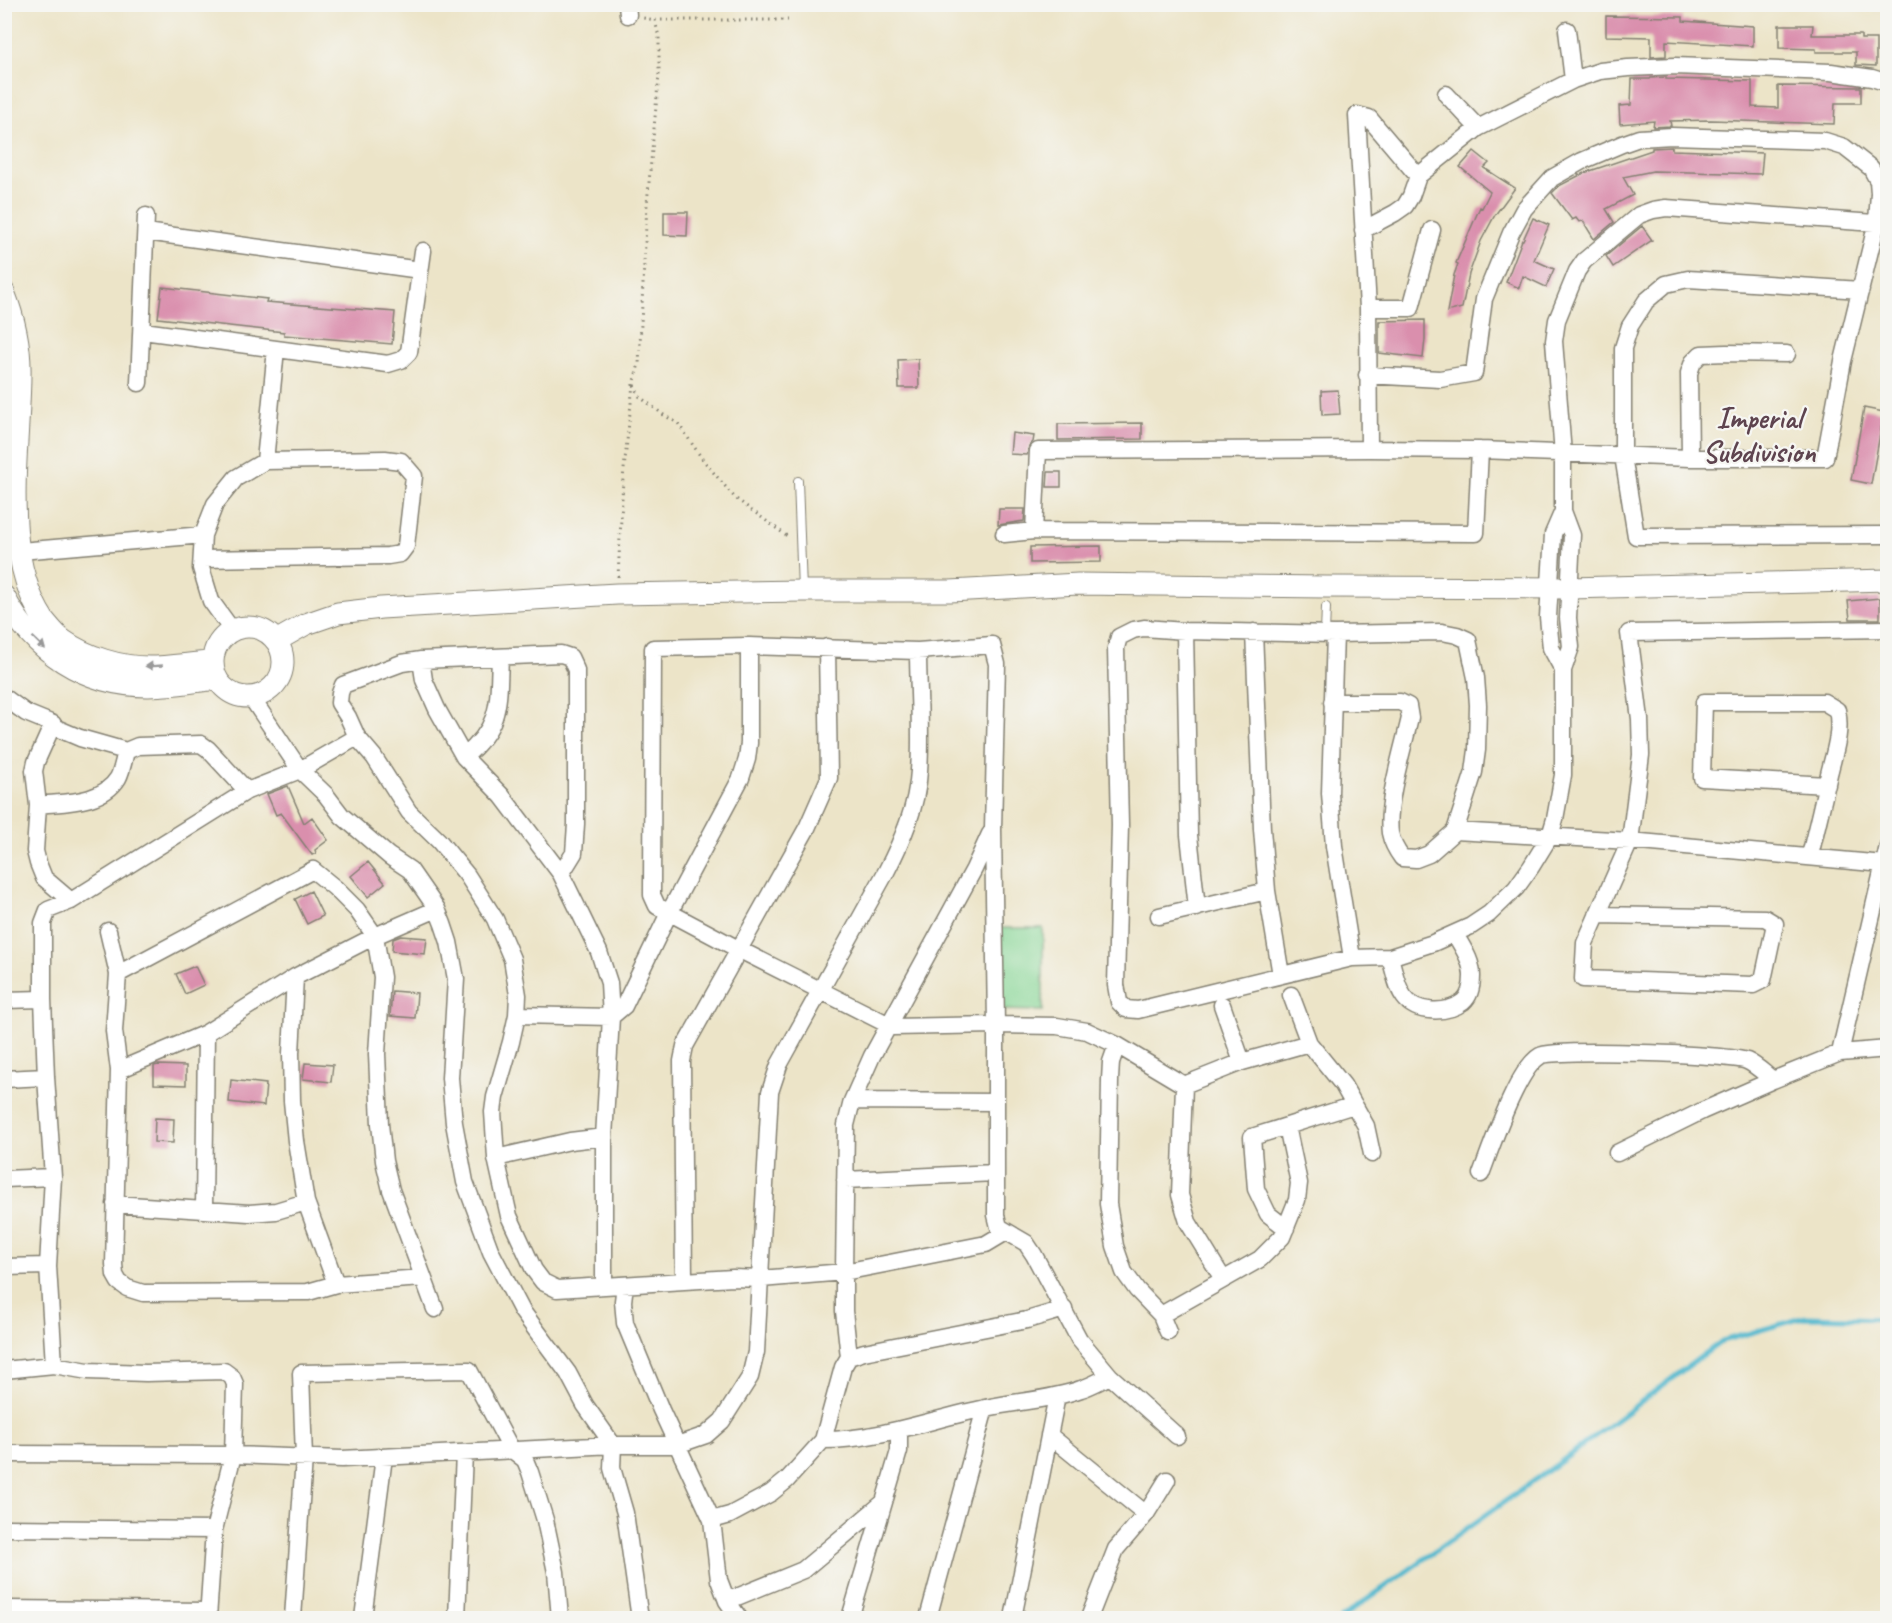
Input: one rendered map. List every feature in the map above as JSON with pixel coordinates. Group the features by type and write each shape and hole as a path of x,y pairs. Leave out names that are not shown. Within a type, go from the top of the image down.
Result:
{"street":[{"path":"1567,30 1573,80"},
{"path":"1363,230 1405,206 1418,176 1478,128 1573,80 1600,71 1675,66 1831,72 1872,78 1887,83"},
{"path":"1446,94 1478,128"},
{"path":"1369,449 1368,308 1357,115 1369,118 1418,176"},
{"path":"1034,531 1038,451 1369,449 1480,450 1690,458 1826,458 1843,360 1861,290 1882,223 1878,181 1871,168 1844,147 1825,141 1672,136 1639,138 1622,144 1552,178 1524,209 1511,233 1484,298 1474,373 1440,379 1367,375"},
{"path":"1332,702 1400,702 1408,706 1410,718 1391,804 1390,834 1394,848 1402,858 1416,859 1429,854 1455,831 1474,772 1477,750 1477,687 1468,640 1442,632 1330,634 1144,628 1133,630 1119,637 1116,648 1120,825 1116,985 1119,1002 1126,1009 1138,1010 1352,958 1390,957 1433,943 1472,926 1489,914 1516,888 1550,836 1563,775 1563,670 1551,648 1548,617 1560,588 1553,534 1563,511 1563,454 1554,341 1557,320 1577,271 1584,261 1639,215 1666,208 1882,223"},
{"path":"139,384 146,224 420,270"},
{"path":"1368,308 1411,308 1432,230"},
{"path":"143,331 388,364 400,360 410,352 423,251"},
{"path":"1861,290 1688,279 1666,284 1646,301 1630,327 1623,348 1623,456 1636,536 1887,535"},
{"path":"4,292 14,317 19,343 20,375 19,406 11,452 6,526 9,552 16,575 28,600 63,639 111,662 215,671"},
{"path":"265,460 276,349"},
{"path":"1690,458 1689,373 1693,362 1701,354 1787,354"},
{"path":"1004,534 1034,531 1476,533 1480,450"},
{"path":"202,559 400,554 406,546 414,476 401,461 385,459 265,460 236,478 215,504 203,535 201,568 211,601 232,630"},
{"path":"9,552 203,535"},
{"path":"276,641 306,624 338,613 404,606 617,594 950,591 1078,584 1560,588 1887,580"},
{"path":"5,598 28,633 51,655 77,670 106,682 148,686 215,671"},
{"path":"251,627 261,629 276,641 283,658 280,676 269,690 260,695 241,697 231,693 224,687 215,671 218,643 232,630 251,627"},
{"path":"1597,915 1765,918 1775,924 1763,980 1753,985 1583,979 1586,944 1597,915 1630,841 1641,754 1640,719 1629,633 1887,629"},
{"path":"1185,631 1189,835 1197,908"},
{"path":"1254,632 1262,829 1267,891 1281,975"},
{"path":"1330,634 1332,702 1330,793 1334,846 1352,958"},
{"path":"1177,1436 1110,1376 1079,1339 1026,1243 999,1227 996,1215 996,1025 993,829 997,664 992,645 918,651 749,646 653,648 652,895 657,906 888,1025 898,1027 996,1025 1058,1026 1087,1031 1117,1045 1184,1085"},
{"path":"517,1015 611,1017 624,1006 669,913 741,778 749,743 749,646"},
{"path":"684,1281 682,1061 686,1046 807,828 829,778 827,647"},
{"path":"4,1454 384,1457 511,1449 677,1445 706,1434 722,1421 750,1377 756,1352 770,1092 779,1065 900,846 910,816 919,772 918,651"},
{"path":"561,874 573,853 576,824 576,670 570,657 561,654 421,660 402,663 343,684 339,703 357,737 374,757 409,812 452,855 484,900 512,959 518,995 517,1015 495,1097 493,1122 496,1158 510,1216 534,1270 543,1282 557,1289 733,1278 761,1279 844,1272 986,1244 1006,1232"},
{"path":"464,757 488,732 497,714 500,657"},
{"path":"421,660 424,681 437,710 464,757 502,796 561,874 598,952 609,982 611,1017 604,1137 604,1286"},
{"path":"4,697 26,713 53,724 54,727 80,738 126,751 138,746 201,744 247,791"},
{"path":"251,697 300,770 326,795 342,816 389,856 410,870 437,909 449,942 456,979 450,1078 454,1123 465,1182 491,1252 522,1311 567,1373 585,1405 613,1445 612,1468 625,1513 641,1618"},
{"path":"1810,856 1827,784 1839,732 1837,710 1824,702 1704,702 1702,778 1827,784"},
{"path":"53,724 34,771 38,805 35,851 44,878 71,901"},
{"path":"54,1365 48,1266 53,1177 46,1077 44,999 43,923 48,910 71,901 247,791 300,770 357,737"},
{"path":"38,805 77,802 97,795 111,786 119,777 126,751"},
{"path":"712,1520 730,1515 771,1493 787,1480 823,1440 843,1367 849,1357 844,1311 845,1180 846,1125 852,1101 860,1079 974,869 993,829"},
{"path":"1455,831 1630,841 1884,864"},
{"path":"1840,1053 1887,846"},
{"path":"118,974 313,870 357,910 375,936 382,977 377,1054 384,1161 391,1190 435,1309"},
{"path":"1159,916 1267,891"},
{"path":"119,1070 206,1033 295,977 375,936 437,909"},
{"path":"108,931 118,974 114,1031 119,1070 114,1264 115,1275 119,1282 143,1293 308,1292 336,1284 423,1278"},
{"path":"1390,957 1401,991 1411,1005 1437,1010 1449,1008 1464,1001 1469,993 1472,980 1470,960 1455,934"},
{"path":"295,977 291,1053 296,1141 306,1202 336,1284"},
{"path":"1291,995 1309,1043 1342,1085 1366,1126 1372,1155"},
{"path":"4,1000 44,999"},
{"path":"1222,1005 1242,1062"},
{"path":"204,1209 206,1033"},
{"path":"1184,1085 1242,1062 1309,1043"},
{"path":"1117,1045 1110,1080 1108,1204 1111,1227 1124,1272 1137,1290 1161,1315 1168,1332"},
{"path":"1617,1153 1773,1080 1840,1053 1887,1049"},
{"path":"1481,1174 1520,1081 1530,1065 1541,1055 1600,1053 1698,1055 1746,1061 1773,1080"},
{"path":"4,1079 46,1077"},
{"path":"1184,1085 1180,1195 1188,1222 1223,1279"},
{"path":"852,1101 996,1102"},
{"path":"1286,1228 1268,1215 1256,1189 1252,1137 1354,1105"},
{"path":"1161,1315 1260,1259 1282,1237 1298,1200 1299,1183 1287,1126"},
{"path":"496,1158 570,1141 604,1137"},
{"path":"845,1180 995,1173"},
{"path":"4,1179 53,1177"},
{"path":"115,1204 249,1212 276,1211 306,1202"},
{"path":"4,1267 48,1266"},
{"path":"625,1285 622,1301 626,1323 677,1445 712,1520 719,1580 727,1601 739,1618"},
{"path":"849,1357 864,1352 1027,1320 1064,1309"},
{"path":"4,1370 54,1365 99,1372 224,1371 232,1377 235,1384 233,1455 214,1530 208,1615 4,1609"},
{"path":"293,1618 304,1458 301,1373 469,1370 511,1449 525,1460 545,1520 556,1572 560,1618"},
{"path":"823,1440 900,1431 985,1408 1057,1396 1081,1390 1110,1376"},
{"path":"1013,1618 1057,1396"},
{"path":"928,1618 985,1408"},
{"path":"850,1618 899,1450 900,1431"},
{"path":"1049,1435 1146,1514"},
{"path":"457,1618 464,1453"},
{"path":"363,1618 384,1457"},
{"path":"1089,1618 1116,1549 1146,1514 1167,1480"},
{"path":"727,1601 803,1570 884,1503"},
{"path":"4,1528 214,1530"}],"lane":[{"path":"798,481 802,591"},
{"path":"1326,606 1330,634"}],"path":[{"path":"627,10 656,20 788,20"},
{"path":"617,594 623,479 633,384 639,364 647,204 659,74 659,37 656,20"},
{"path":"633,384 640,397 678,423 735,498 800,546"}],"green space":[{"path":"999,928 1043,928 1043,1011 999,1010"}],"building":[{"path":"1606,16 1683,17 1683,21 1753,26 1753,46 1666,41 1666,56 1651,57 1651,37 1606,36"},
{"path":"1779,25 1813,25 1812,35 1861,35 1861,39 1876,39 1876,66 1856,65 1856,52 1816,52 1816,49 1779,48"},
{"path":"1666,77 1666,79 1752,81 1752,107 1778,108 1778,86 1861,87 1861,103 1835,103 1834,124 1711,120 1670,121 1671,126 1653,127 1654,121 1620,124 1619,106 1631,105 1632,79"},
{"path":"1672,147 1672,150 1763,153 1761,174 1653,171 1623,177 1633,195 1606,209 1614,222 1594,239 1583,221 1579,222 1576,218 1572,220 1552,193 1559,186 1584,173 1652,150 1652,148"},
{"path":"1474,151 1489,163 1484,168 1515,188 1495,215 1481,241 1469,274 1462,308 1447,312 1458,264 1456,263 1480,207 1482,208 1490,192 1460,167"},
{"path":"664,212 688,212 687,236 664,235"},
{"path":"1533,218 1549,225 1534,260 1554,269 1546,287 1523,276 1519,288 1506,282"},
{"path":"1642,226 1652,240 1613,267 1606,256"},
{"path":"162,287 267,299 266,302 395,312 392,344 284,335 284,332 158,318"},
{"path":"1425,320 1423,358 1379,353 1379,321"},
{"path":"918,359 919,388 899,388 898,360"},
{"path":"1338,390 1340,414 1322,415 1321,391"},
{"path":"1864,408 1884,412 1871,484 1851,480"},
{"path":"1142,423 1142,439 1058,440 1058,424"},
{"path":"1012,433 1034,436 1027,455 1010,454"},
{"path":"1048,472 1061,472 1061,487 1047,487"},
{"path":"999,509 1025,509 1024,521 998,525"},
{"path":"1101,546 1101,562 1030,563 1030,547"},
{"path":"1880,598 1880,619 1850,619 1848,601"},
{"path":"288,786 304,823 312,817 328,840 312,855 281,813 276,815 267,794"},
{"path":"368,862 385,883 368,897 351,876"},
{"path":"311,891 323,916 307,924 295,899"},
{"path":"401,936 427,938 425,954 392,951 393,939"},
{"path":"195,966 204,985 185,994 176,974"},
{"path":"392,991 417,993 415,1018 390,1016"},
{"path":"305,1063 333,1065 331,1082 303,1079"},
{"path":"154,1066 186,1066 186,1085 154,1084"},
{"path":"231,1080 266,1084 264,1106 229,1102"},
{"path":"155,1118 174,1119 173,1143 154,1142"}],"waterway":[{"path":"1341,1618 1559,1463 1722,1341 1806,1317 1888,1319"}],"district":[{"name":"Imperial Subdivision","path":"1759,435"}]}
